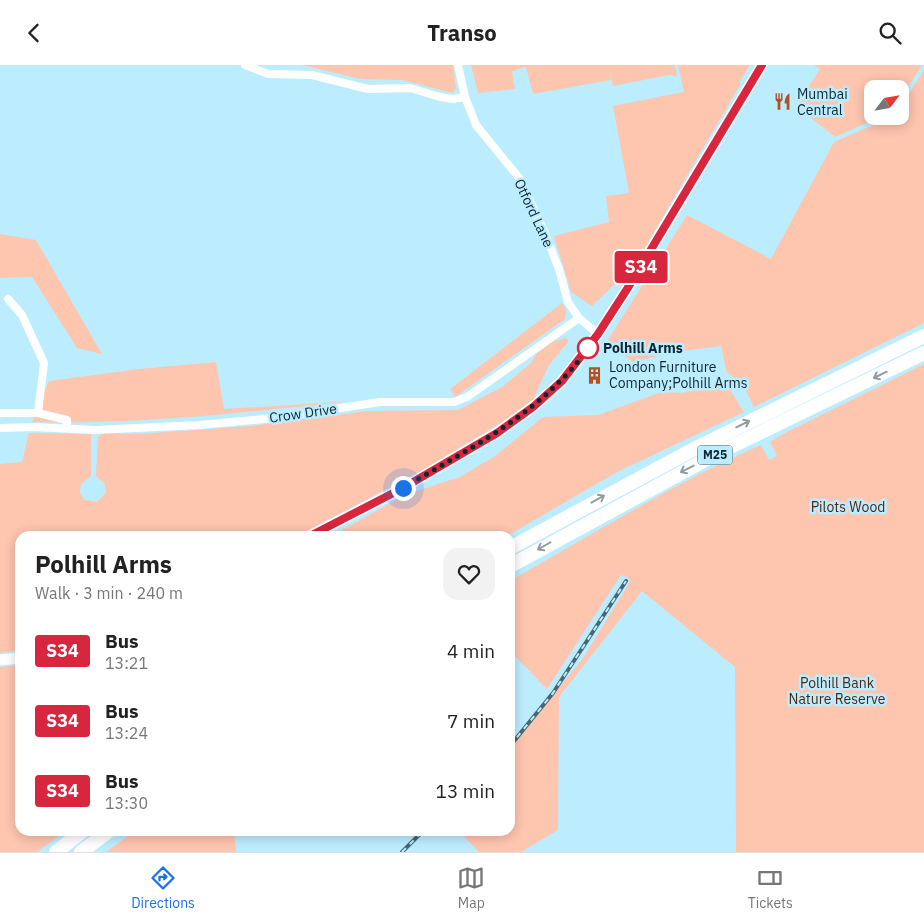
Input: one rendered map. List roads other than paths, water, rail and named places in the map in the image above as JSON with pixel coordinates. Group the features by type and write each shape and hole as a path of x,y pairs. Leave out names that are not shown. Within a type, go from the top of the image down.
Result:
{"highway":[{"name":"M25","path":"515,546 688,452 924,336"},
{"name":"M25","path":"515,563 718,453 924,353"},
{"path":"56,852 77,836"},
{"path":"81,852 102,836"}],"main road":[{"path":"320,531 403,488 512,423 562,381 598,334 671,218 762,65"},
{"path":"0,660 15,658"}],"street":[{"path":"245,65 268,74 312,75 368,89 410,88 440,97 453,99 464,97"},
{"name":"Otford Lane","path":"458,65 464,97 476,125 520,179 559,269 568,301 579,317 598,334"},
{"path":"8,299 22,315 44,363 38,413"},
{"name":"Crow Drive","path":"0,428 94,430 199,425 275,418 380,402 454,402 468,397 579,317"},
{"path":"0,413 38,413 67,421 67,428"}],"railway":[{"path":"515,740 553,693 626,581"},
{"path":"402,852 418,836"}],"place":[{"name":"Mumbai Central","path":"783,102"},
{"name":"Polhill Arms","path":"588,348"},
{"name":"London Furniture Company;Polhill Arms","path":"595,375"}],"park label":[{"name":"Pilots Wood","path":"848,507"},
{"name":"Polhill Bank Nature Reserve","path":"837,691"}]}
